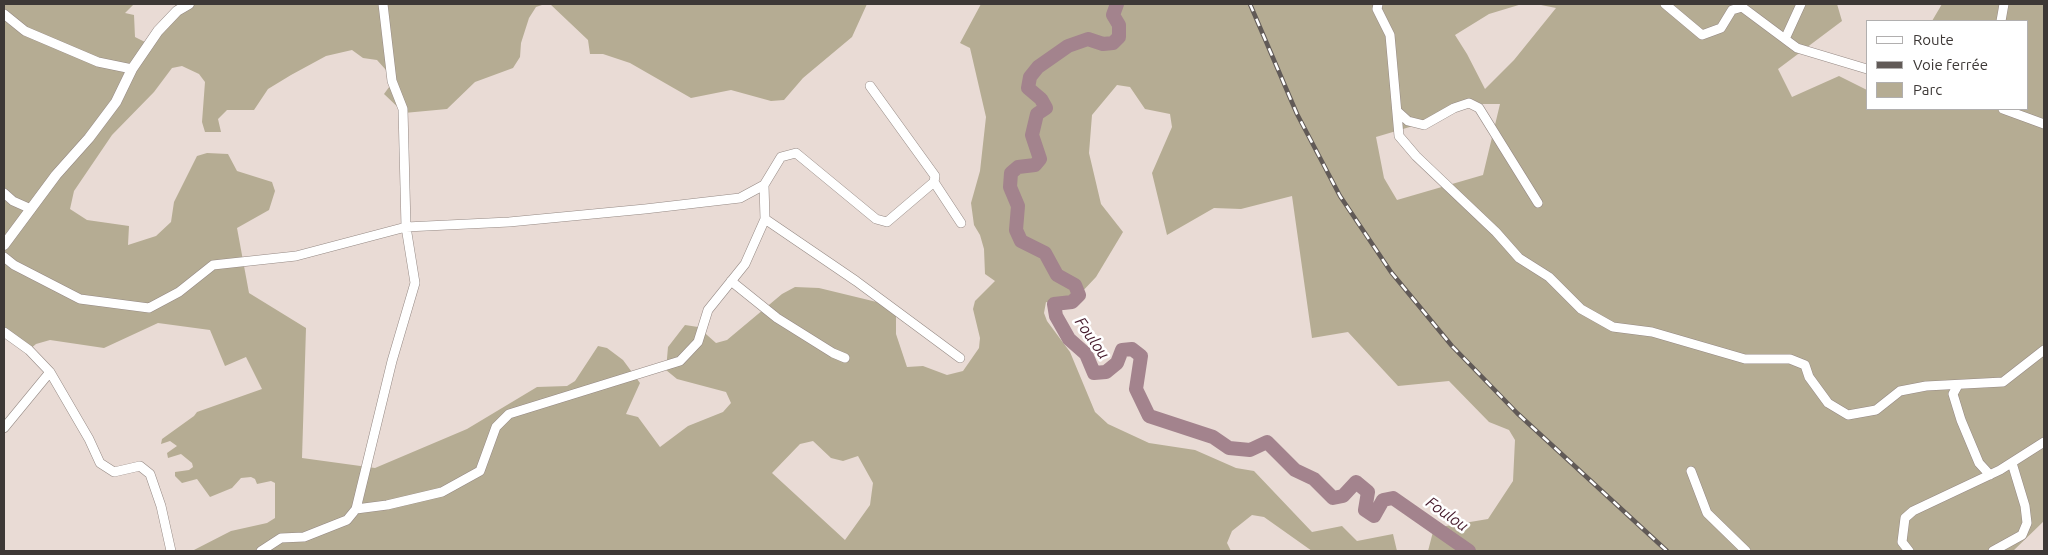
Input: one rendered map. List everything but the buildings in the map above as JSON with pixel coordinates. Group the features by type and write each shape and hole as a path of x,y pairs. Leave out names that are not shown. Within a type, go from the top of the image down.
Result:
{"street":[{"path":"4,245 56,175 90,138 116,102 132,69 158,31 178,7 189,4"},
{"path":"261,551 281,538 304,537 347,520 356,509 392,361 416,284 406,226 403,109 392,81 383,4"},
{"path":"1378,4 1378,9 1390,35 1399,136 1416,156 1496,232 1519,258 1549,277 1581,309 1613,326 1652,332 1745,359 1790,359 1805,365 1809,377 1828,403 1848,415 1876,410 1900,392 1926,386 2003,382 2044,350"},
{"path":"1665,4 1702,35 1720,28 1732,10 1742,7 1797,48 1866,69"},
{"path":"1786,39 1802,4"},
{"path":"2001,20 2004,4"},
{"path":"4,14 26,31 98,62 132,69"},
{"path":"4,256 14,265 80,299 149,308 179,292 213,265 296,256 406,226 509,222 740,198 764,185 781,157 796,153 876,219 887,222 934,182 935,176 870,86"},
{"path":"1397,111 1408,121 1424,125 1454,108 1469,103 1479,108 1538,203"},
{"path":"2006,110 2044,124"},
{"path":"934,182 961,223"},
{"path":"356,509 387,505 442,492 480,471 496,427 509,414 680,361 698,342 708,310 745,264 765,219 764,185"},
{"path":"4,193 13,201 31,209"},
{"path":"765,219 856,281 960,358"},
{"path":"731,281 777,318 833,353 845,358"},
{"path":"4,332 29,350 50,372 89,439 100,463 114,472 140,466 150,474 161,506 171,551"},
{"path":"4,428 50,372"},
{"path":"1958,385 1953,394 1961,420 1979,463 1990,475"},
{"path":"1909,551 1902,542 1905,518 1913,511 1990,475 2044,442"},
{"path":"1993,551 2022,535 2027,523 2025,506 2012,463"},
{"path":"1691,471 1707,513 1746,551"}],"green space":[{"path":"4,4 134,4 125,13 134,15 135,37 149,44 177,11 175,4 545,4 536,7 529,18 521,43 520,57 513,68 475,82 447,109 404,113 384,94 392,83 386,70 377,60 363,58 352,50 326,56 268,89 254,110 227,110 218,119 221,132 205,132 202,122 205,82 199,74 182,66 172,68 154,92 112,135 74,191 70,209 87,220 129,226 128,245 156,236 171,222 174,202 197,156 207,153 228,154 237,171 272,182 275,191 269,210 237,228 249,293 306,328 302,458 375,468 467,429 537,387 567,386 575,381 598,346 607,348 623,360 640,383 626,414 638,417 660,447 688,426 723,412 731,403 726,392 677,379 666,370 668,347 685,325 698,327 716,343 727,340 782,294 795,287 819,288 885,304 896,311 896,334 907,367 923,366 947,375 963,371 979,348 980,338 973,309 975,301 995,281 985,274 984,249 980,235 974,225 971,203 980,171 986,117 970,48 960,43 981,4 1522,4 1489,14 1455,35 1485,89 1514,60 1556,8 1536,4 1837,4 1842,21 1778,69 1792,97 1839,76 1866,90 1866,110 2028,110 2028,20 1933,20 1942,4 2044,4 2044,521 2013,551 1428,551 1434,528 1488,519 1513,481 1515,440 1509,430 1489,422 1449,381 1398,386 1348,332 1312,338 1292,196 1241,209 1214,208 1167,235 1152,173 1172,127 1170,114 1145,109 1130,87 1117,85 1092,115 1089,153 1101,204 1123,232 1096,277 1079,295 1072,302 1054,304 1046,302 1044,313 1047,321 1070,352 1095,412 1108,424 1149,443 1195,450 1236,468 1254,471 1312,532 1342,526 1357,541 1393,534 1397,551 1312,551 1264,517 1252,515 1232,531 1227,543 1231,551 192,551 231,531 267,523 275,518 275,483 271,481 257,484 255,479 251,477 241,478 232,488 210,497 197,479 182,483 175,476 175,472 189,470 193,467 192,463 181,454 168,458 167,453 177,446 170,441 161,444 162,439 197,412 262,389 246,357 225,366 210,330 158,323 104,348 50,340 36,344 29,350 4,332","holes":["1464,104 1500,104 1483,175 1397,200 1384,178 1376,137 1413,126","813,441 831,458 843,461 858,456 873,483 870,505 845,540 772,473 800,444"]},
{"path":"550,4 867,4 852,37 803,78 784,100 771,101 731,90 691,98 630,63 603,54 590,54 588,40"}],"waterway":[{"name":"Foulou","path":"1117,4 1113,15 1119,25 1119,37 1113,43 1103,44 1088,39 1068,46 1038,67 1030,77 1028,88 1041,99 1046,108 1037,114 1032,135 1040,159 1035,165 1018,167 1011,173 1010,187 1018,206 1016,230 1021,241 1045,253 1057,275 1075,285 1079,295 1072,302 1054,304 1056,316 1069,339 1086,354 1094,373 1106,372 1117,363 1122,350 1132,349 1141,356 1136,389 1149,416 1213,437 1229,448 1250,450 1267,442 1295,470 1314,479 1333,498 1343,496 1356,482 1368,492 1365,510 1374,516 1383,500 1393,498 1469,551"}],"railway":[{"path":"1250,4 1297,114 1340,196 1391,272 1452,346 1517,413 1667,551"}]}
